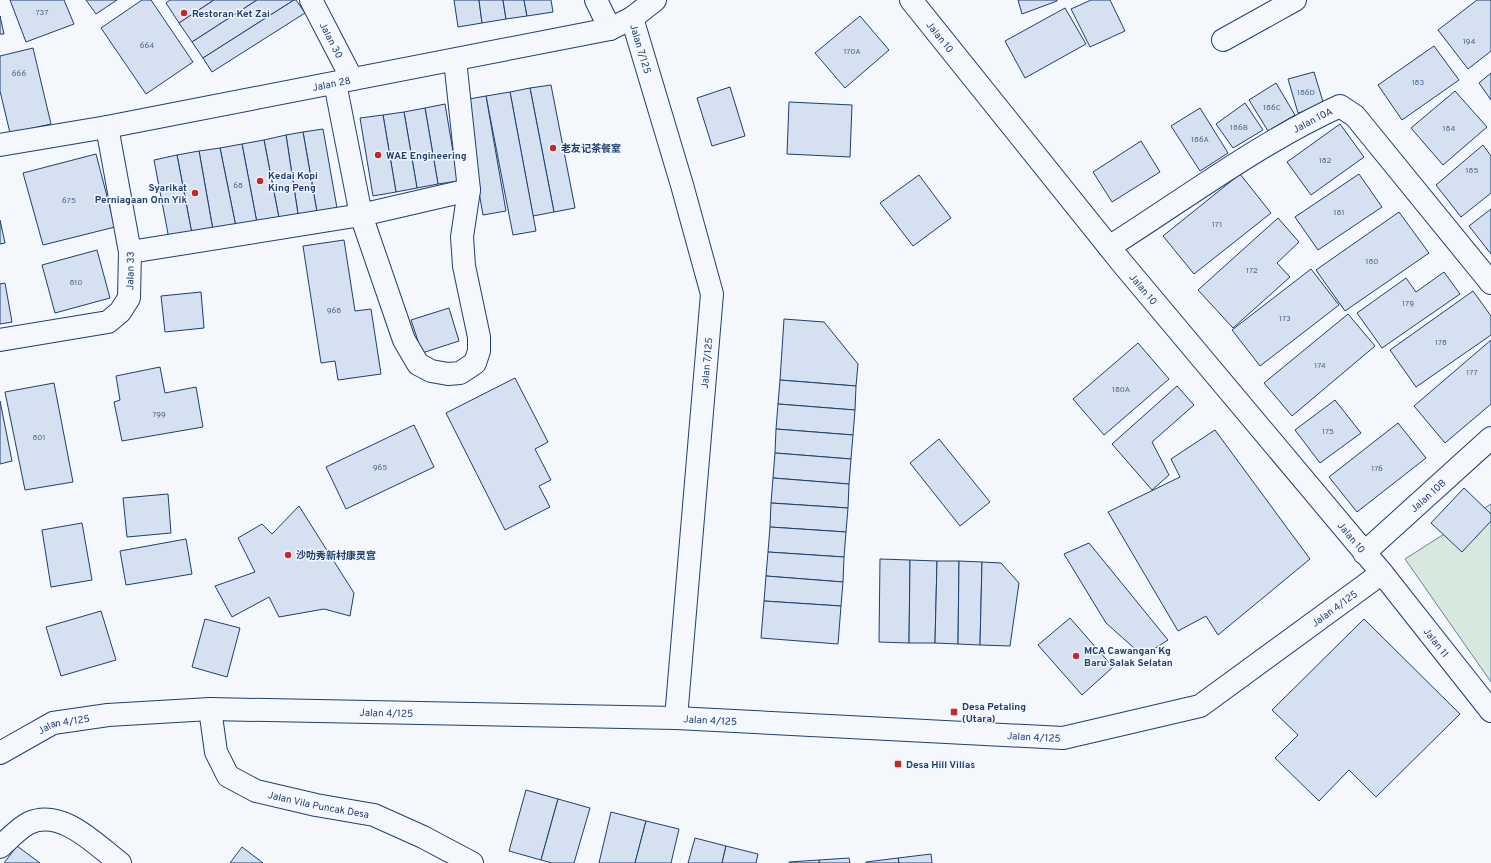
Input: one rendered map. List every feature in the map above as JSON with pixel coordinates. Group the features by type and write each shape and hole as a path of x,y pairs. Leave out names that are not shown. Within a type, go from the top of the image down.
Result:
{"street":[{"name":"Jalan 30","path":"311,0 344,81 361,215 404,340 411,355 418,364 431,371 448,374 460,373 475,363 479,351 478,326 464,266 462,237 469,190 455,60"},
{"path":"596,0 610,29"},
{"name":"Jalan 28","path":"0,145 107,127 610,29 632,18 655,0"},
{"name":"Jalan 10","path":"912,0 1110,247 1382,573"},
{"path":"1223,40 1295,0"},
{"name":"Jalan 7/125","path":"632,18 682,185 712,294 676,718"},
{"name":"Jalan 10A","path":"1110,247 1266,146 1317,117 1340,106 1355,116 1491,283"},
{"name":"Jalan 33","path":"0,340 108,322 120,312 129,298 130,252 107,127"},
{"path":"130,252 361,215 469,190"},
{"name":"Jalan 10B","path":"1364,553 1491,438"},
{"name":"Jalan 4/125","path":"0,753 53,724 108,715 210,709 676,718 1063,738 1200,706 1382,573"},
{"name":"Jalan 11","path":"1382,573 1491,711"},
{"name":"Jalan Vila Puncak Desa","path":"210,709 216,752 228,776 256,791 374,815 423,837 472,863"},
{"path":"0,847 28,824 40,820 52,820 67,825 120,863"}],"shaded area":[{"path":"1491,504 1491,682 1405,559"}],"building":[{"path":"10,0 64,0 74,24 26,42"},
{"path":"86,0 117,0 96,14"},
{"path":"142,0 151,0 193,62 146,94 101,28"},
{"name":"Restoran Ket Zai","path":"170,0 214,0 179,23 166,3"},
{"path":"214,0 257,0 192,42 179,23"},
{"path":"257,0 294,0 203,58 192,42"},
{"path":"296,0 305,13 212,72 203,58"},
{"path":"454,0 479,0 482,23 458,27"},
{"path":"479,0 503,0 506,19 482,23"},
{"path":"503,0 524,0 527,16 506,19"},
{"path":"524,0 551,0 553,12 527,16"},
{"path":"1018,0 1057,0 1057,1 1022,14"},
{"path":"1091,0 1110,0 1125,31 1090,47 1071,9"},
{"path":"1477,0 1491,0 1491,51 1468,69 1438,30"},
{"path":"1065,8 1086,44 1025,78 1005,41"},
{"path":"0,16 4,34 0,34"},
{"path":"860,16 889,50 845,88 815,53"},
{"path":"1434,46 1459,80 1402,120 1378,85"},
{"path":"33,48 51,124 10,133 0,91 0,56"},
{"path":"1314,72 1324,105 1298,113 1288,79"},
{"path":"1491,73 1491,100 1479,83"},
{"path":"1276,83 1295,115 1268,131 1249,100"},
{"name":"老友记茶餐室","path":"551,85 575,208 554,212 530,88"},
{"path":"730,87 745,136 712,146 697,98"},
{"path":"530,88 554,212 533,216 510,92"},
{"path":"1455,91 1487,127 1443,165 1411,128"},
{"path":"510,92 536,231 513,235 486,96"},
{"path":"486,96 506,211 483,215 463,100"},
{"path":"789,102 852,105 850,157 787,154"},
{"path":"1245,103 1263,130 1233,148 1216,124"},
{"path":"445,104 458,181 438,184 425,108"},
{"path":"425,108 438,184 417,188 404,112"},
{"path":"1200,108 1228,153 1200,171 1171,126"},
{"path":"404,112 417,188 396,192 383,115"},
{"name":"WAE Engineering","path":"383,115 396,192 373,196 360,118"},
{"path":"1340,124 1364,157 1311,195 1287,162"},
{"path":"323,129 337,208 317,212 303,132"},
{"path":"303,132 317,212 298,214 286,135"},
{"path":"286,135 298,214 279,218 264,140"},
{"name":"Kedai Kopi King Peng","path":"264,140 279,218 257,223 242,144"},
{"path":"1141,141 1160,172 1112,202 1093,172"},
{"path":"242,144 257,223 236,227 220,148"},
{"path":"1483,145 1491,156 1491,193 1461,217 1436,185"},
{"path":"220,148 236,227 213,230 199,151"},
{"name":"Syarikat Perniagaan Onn Yik","path":"199,151 213,230 192,234 177,155"},
{"path":"96,154 115,227 43,245 23,173"},
{"path":"177,155 192,234 169,239 154,160"},
{"path":"1240,174 1271,213 1194,274 1163,236"},
{"path":"1359,174 1382,207 1318,250 1295,217"},
{"path":"919,175 951,218 913,246 880,203"},
{"path":"1491,209 1491,254 1469,226"},
{"path":"1399,212 1429,253 1345,311 1316,270"},
{"path":"1278,218 1299,242 1277,263 1290,277 1233,328 1198,290"},
{"path":"0,220 5,243 0,244"},
{"path":"344,240 355,311 371,309 381,374 338,380 335,361 321,363 303,246"},
{"path":"97,250 110,298 55,313 42,265"},
{"path":"1311,269 1339,305 1260,366 1232,330"},
{"path":"1444,272 1460,294 1382,348 1357,313 1406,278 1416,292"},
{"path":"5,283 12,322 0,324 0,284"},
{"path":"1473,291 1491,316 1491,335 1416,387 1390,350"},
{"path":"201,292 204,328 165,332 161,296"},
{"path":"449,308 459,341 422,353 411,320"},
{"path":"1348,314 1375,346 1292,416 1264,383"},
{"path":"784,319 824,322 858,364 856,386 780,380"},
{"path":"1491,340 1491,404 1445,443 1414,406"},
{"path":"1138,343 1169,379 1104,435 1073,399"},
{"path":"160,367 165,393 196,387 203,427 122,441 114,402 120,400 116,376"},
{"path":"515,378 548,442 535,449 551,480 539,486 550,507 505,530 446,413"},
{"path":"780,380 856,386 855,410 778,404"},
{"path":"54,383 73,482 25,490 5,392"},
{"path":"1177,386 1194,405 1152,442 1169,475 1152,490 1112,444"},
{"path":"1335,400 1361,433 1320,463 1295,430"},
{"path":"0,401 12,461 0,464"},
{"path":"778,404 855,410 853,435 776,429"},
{"path":"1398,423 1426,458 1357,512 1329,477"},
{"path":"414,425 434,467 346,509 326,467"},
{"path":"776,429 853,435 851,459 775,453"},
{"path":"1215,430 1310,559 1218,635 1206,616 1178,631 1108,512 1180,477 1171,459"},
{"path":"939,439 990,502 960,526 910,463"},
{"path":"775,453 851,459 849,484 773,478"},
{"path":"773,478 849,484 848,508 771,503"},
{"path":"1464,488 1491,514 1491,521 1462,552 1431,523"},
{"path":"168,494 171,533 127,537 123,498"},
{"path":"771,503 848,508 846,532 770,527"},
{"name":"沙叻秀新村康灵宫","path":"299,506 354,593 350,616 324,609 279,617 269,597 232,617 215,586 255,572 238,538 262,524 272,534"},
{"path":"82,523 92,580 51,587 42,530"},
{"path":"770,527 846,532 844,557 768,552"},
{"path":"186,539 192,574 126,585 120,551"},
{"path":"1089,543 1168,640 1143,656 1106,623 1064,554"},
{"path":"768,552 844,557 843,582 766,576"},
{"path":"880,559 910,560 909,643 879,642"},
{"path":"910,560 937,561 935,643 909,643"},
{"path":"937,561 959,561 958,644 935,643"},
{"path":"959,561 982,562 980,645 958,644"},
{"path":"982,562 1001,563 1019,583 1010,646 980,645"},
{"path":"766,576 843,582 841,606 764,601"},
{"path":"764,601 841,606 838,644 761,638"},
{"path":"101,611 116,660 61,676 46,627"},
{"name":"MCA Cawangan Kg Baru Salak Selatan","path":"1070,618 1113,667 1082,695 1038,645"},
{"path":"205,619 240,628 227,677 192,667"},
{"path":"1364,619 1460,714 1376,797 1349,770 1319,801 1275,758 1298,735 1272,710"},
{"path":"526,790 558,799 541,860 509,851"},
{"path":"558,799 590,808 574,863 552,863 541,860"},
{"path":"611,812 646,821 635,863 599,863"},
{"path":"646,821 679,829 671,863 635,863"},
{"path":"695,838 726,846 722,863 688,863"},
{"path":"17,846 40,863 4,863"},
{"path":"726,846 758,854 756,863 722,863"},
{"path":"242,847 263,863 230,863"},
{"path":"931,854 932,863 899,863 898,858"},
{"path":"849,858 850,863 819,863 819,860"},
{"path":"898,858 899,863 866,863 866,862"},
{"path":"819,860 819,863 789,863 789,862"}],"place":[{"name":"Restoran Ket Zai","path":"184,13"},
{"name":"老友记茶餐室","path":"553,148"},
{"name":"WAE Engineering","path":"378,155"},
{"name":"Kedai Kopi King Peng","path":"260,181"},
{"name":"Syarikat Perniagaan Onn Yik","path":"195,193"},
{"name":"沙叻秀新村康灵宫","path":"288,555"},
{"name":"MCA Cawangan Kg Baru Salak Selatan","path":"1076,656"},
{"name":"Desa Petaling (Utara)","path":"954,712"},
{"name":"Desa Hill Villas","path":"898,764"}]}
